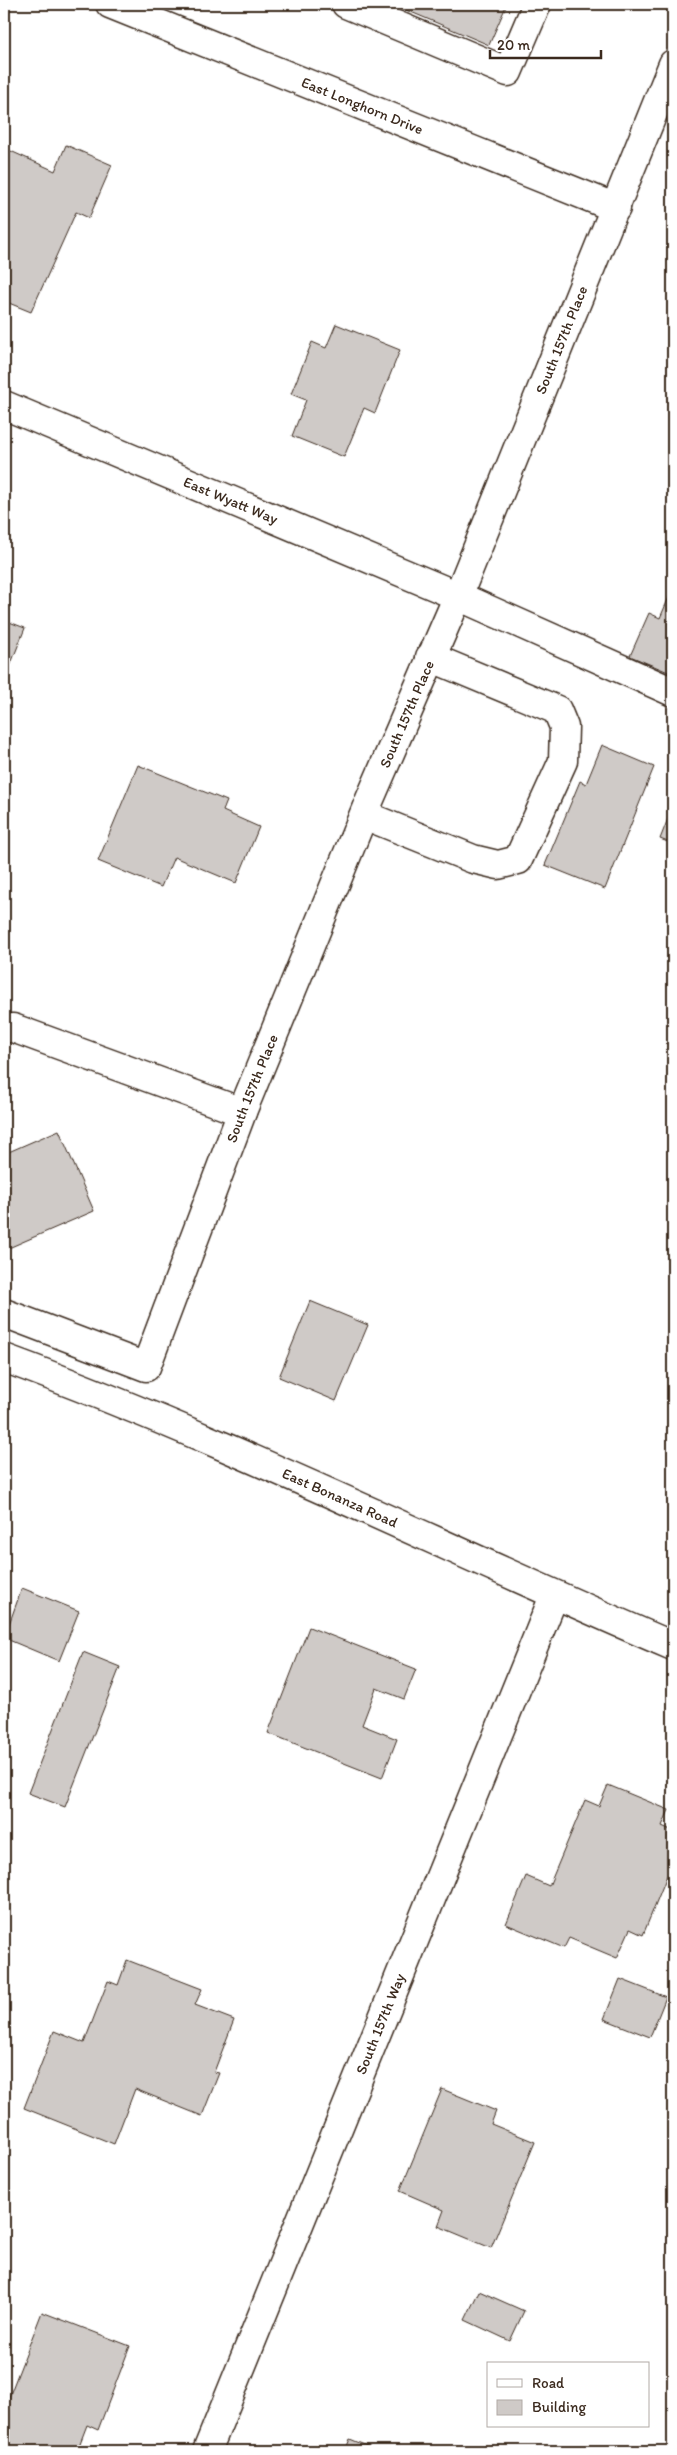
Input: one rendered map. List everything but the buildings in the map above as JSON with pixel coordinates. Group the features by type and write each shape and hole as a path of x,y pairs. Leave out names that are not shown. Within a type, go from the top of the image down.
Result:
{"street":[{"name":"East Longhorn Drive","path":"110,4 616,208"},
{"path":"346,4 508,72 537,4"},
{"name":"South 157th Place","path":"4,1313 146,1367 242,1112 430,657 458,596 673,64"},
{"name":"East Wyatt Way","path":"4,405 458,596 673,692"},
{"path":"364,815 473,859 498,865 518,860 563,761 564,727 557,710 430,657"},
{"path":"4,1028 13,1028 242,1112"},
{"name":"East Bonanza Road","path":"4,1358 235,1453 554,1596 673,1646"},
{"name":"South 157th Way","path":"207,2451 554,1596"}]}
